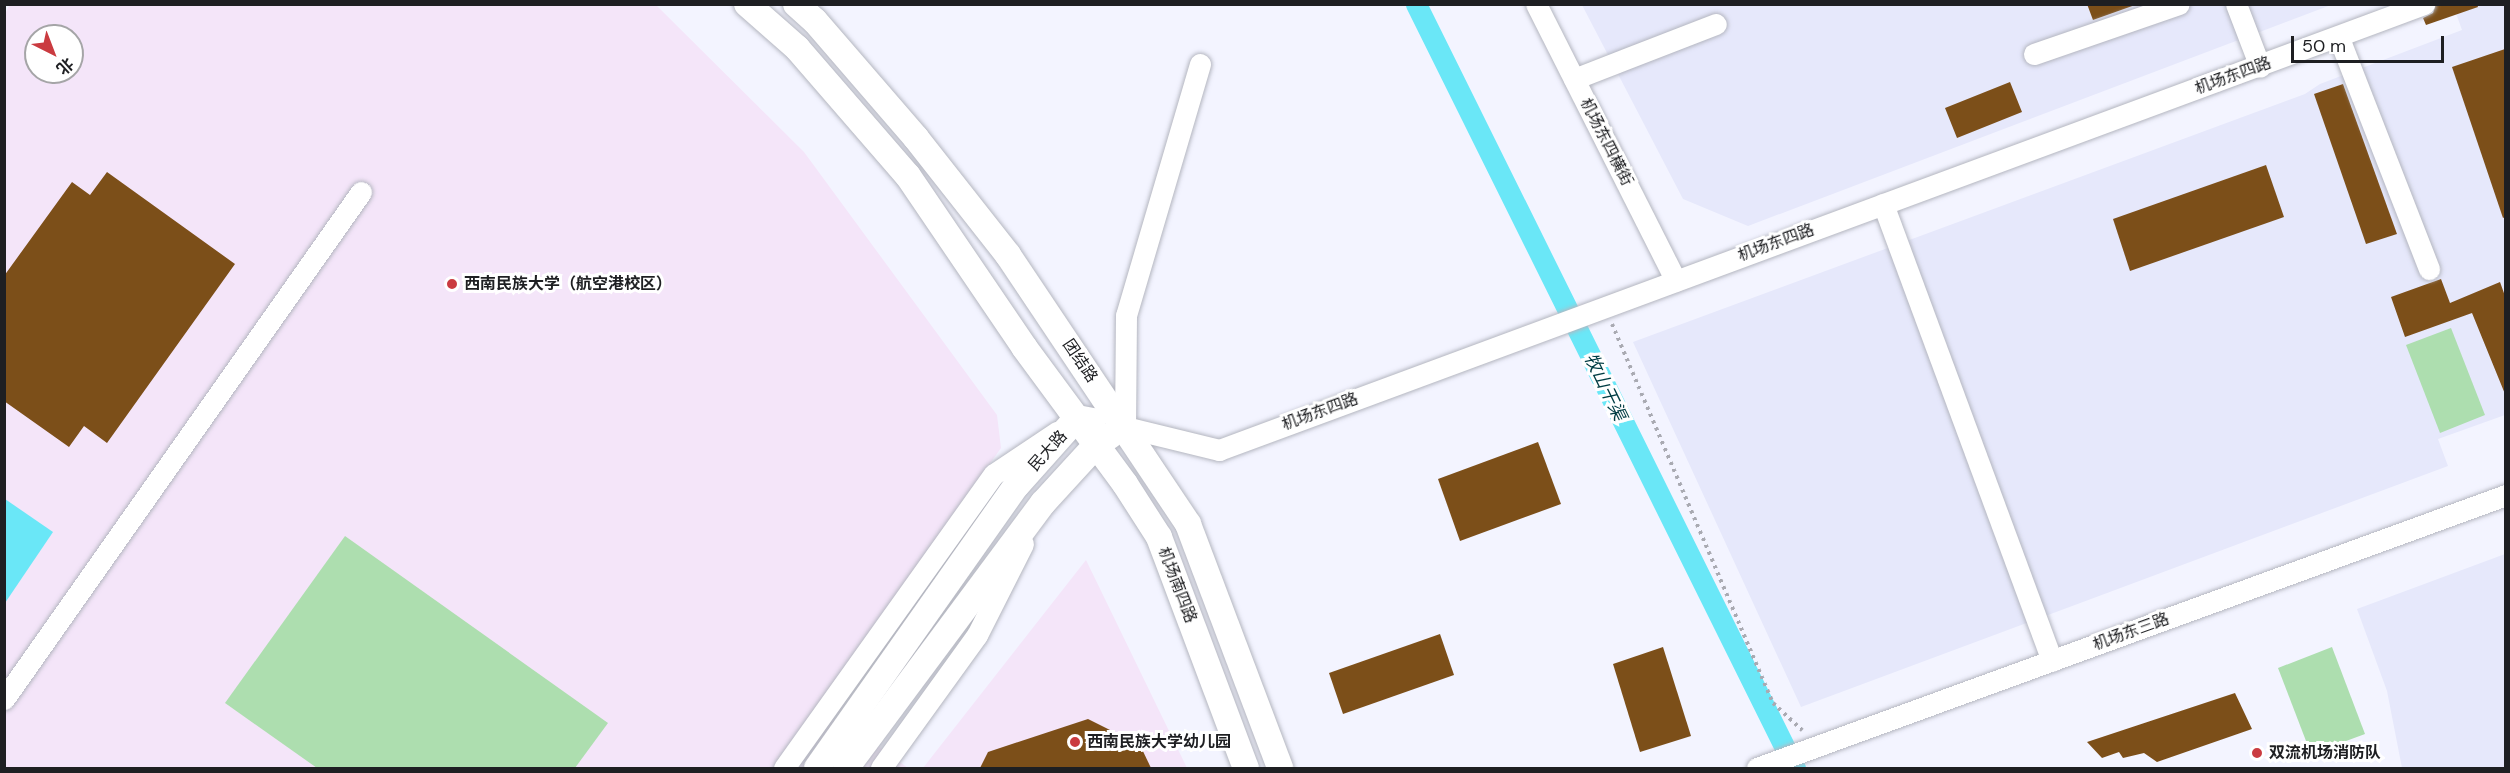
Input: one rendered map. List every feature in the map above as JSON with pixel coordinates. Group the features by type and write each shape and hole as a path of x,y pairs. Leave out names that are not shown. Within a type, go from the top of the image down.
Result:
{"main road":[{"path":"747,4 797,48 908,176 1024,347 1077,418"},
{"name":"团结路","path":"796,4 815,21 916,138 1008,255 1188,524 1280,768"},
{"name":"民大路","path":"817,768 1017,485 1077,418 1125,427"},
{"name":"机场南四路","path":"1077,418 1159,537 1246,768"},
{"name":"民大路","path":"846,768 1043,503 1097,444 1125,427"}],"street":[{"name":"机场东四横街","path":"1536,4 1676,280"},
{"path":"2034,54 2179,4"},
{"path":"2236,4 2260,67"},
{"name":"机场东四路","path":"1125,427 1219,450 2339,38 2424,4"},
{"path":"1574,79 1716,24"},
{"path":"2339,38 2429,269"},
{"path":"1125,427 1126,315 1200,64"},
{"path":"4,699 361,192"},
{"path":"1883,204 2052,661"},
{"path":"784,768 994,474 1077,418"},
{"name":"机场东三路","path":"1761,767 2505,495"},
{"path":"881,768 977,635 1043,503"}],"path":[{"path":"1603,308 1773,703 1818,745"}],"shaded area":[{"name":"西南民族大学（航空港校区）","path":"10,4 656,5 804,152 997,415 1001,448 816,707 835,722 803,768 5,768 4,16"},
{"path":"1582,5 2331,5 1748,226 1683,199"},
{"path":"2453,5 2505,5 2505,415 2438,439 2448,466 1801,707 1633,342 2305,94 2320,84 2462,30"},
{"path":"2505,554 2505,768 2402,768 2387,691 2357,609"},
{"path":"1086,560 1187,768 923,768"},
{"path":"878,746 908,768 862,768"}],"green space":[{"path":"2451,328 2485,415 2440,433 2406,345"},
{"path":"345,536 608,723 575,768 317,768 225,703"},
{"path":"2332,647 2365,734 2311,754 2278,668"}],"water":[{"path":"5,499 53,532 5,603"}],"building":[{"path":"2087,4 2138,4 2093,20"},
{"path":"2436,4 2477,4 2478,7 2426,25 2423,18 2433,13"},
{"path":"2505,49 2505,217 2503,218 2452,67"},
{"path":"2010,82 2022,112 1957,138 1945,108"},
{"path":"2343,84 2397,234 2366,244 2314,94"},
{"path":"2266,165 2284,217 2130,271 2113,219"},
{"path":"107,172 235,264 107,443 84,426 69,447 4,401 4,276 72,182 90,195"},
{"path":"2441,279 2450,303 2500,282 2505,296 2505,394 2472,313 2405,337 2391,297"},
{"path":"1538,442 1561,504 1460,541 1438,479"},
{"path":"1440,634 1454,675 1343,714 1329,673"},
{"path":"1663,647 1691,736 1640,752 1613,664"},
{"path":"2235,693 2252,729 2157,762 2144,753 2123,758 2119,752 2102,758 2087,742"},
{"name":"西南民族大学幼儿园","path":"1088,719 1140,745 1151,768 980,768 988,752"}],"waterway":[{"name":"牧山干渠","path":"1416,4 1795,768"}],"place":[{"name":"西南民族大学（航空港校区）","path":"452,284"},
{"name":"西南民族大学幼儿园","path":"1075,742"},
{"name":"双流机场消防队","path":"2257,753"}]}
